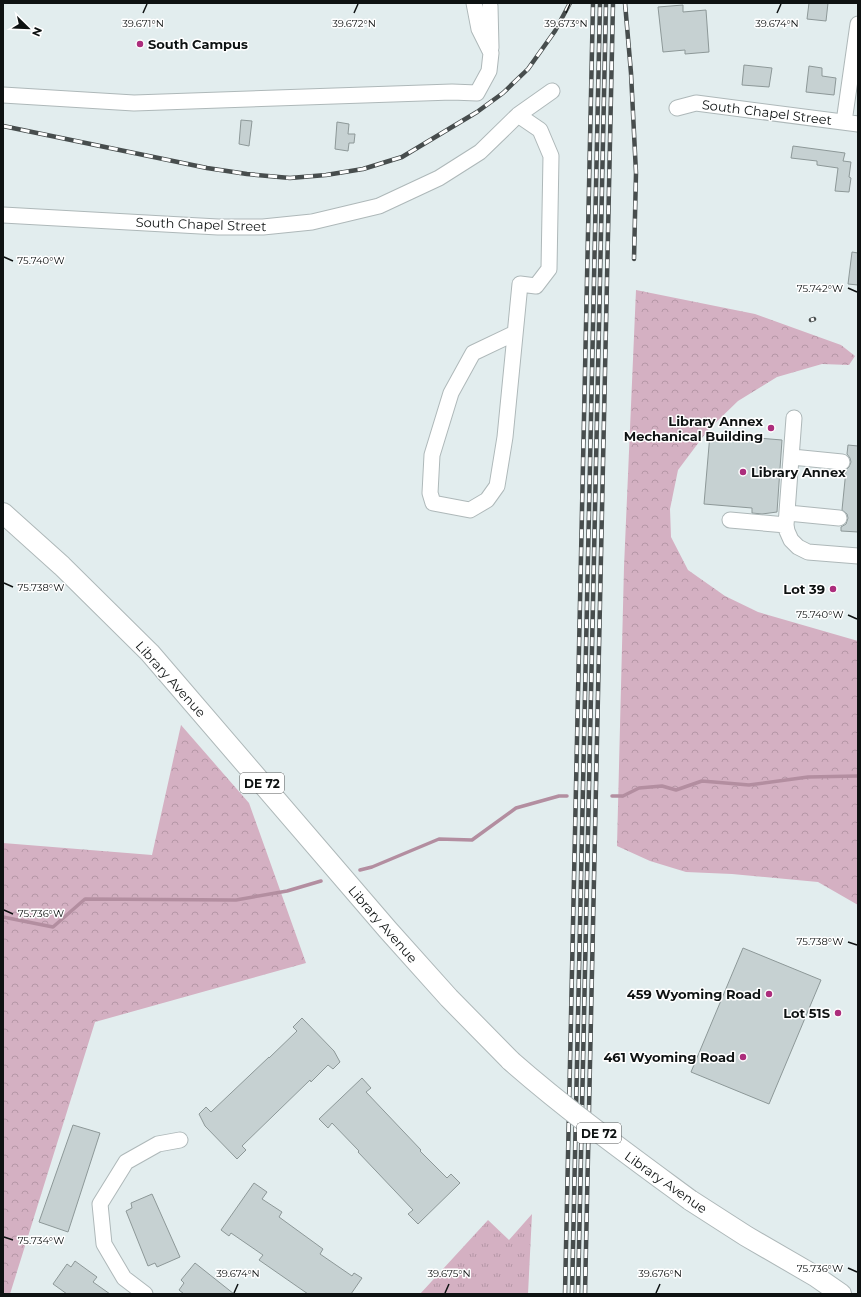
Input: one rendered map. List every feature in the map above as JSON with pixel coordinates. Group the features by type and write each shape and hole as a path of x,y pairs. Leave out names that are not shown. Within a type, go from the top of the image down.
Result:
{"main road":[{"name":"Library Avenue","path":"3,513 62,566 150,653 388,930 449,998 511,1061 546,1092 607,1140 690,1200 746,1236 815,1276 841,1294"},
{"name":"Library Avenue","path":"815,1276 854,1294"}],"street":[{"path":"474,3 479,29 491,53"},
{"path":"3,95 134,103 452,92 477,93 489,71 491,53 490,6"},
{"path":"851,123 858,24"},
{"name":"South Chapel Street","path":"3,215 218,227 263,227 312,222 379,206 438,178 480,152 518,115 552,91"},
{"name":"South Chapel Street","path":"677,108 696,102 851,123"},
{"path":"515,333 473,353 451,393 432,455 430,493 433,503 470,510 487,500 497,486 505,437 520,284 536,286 549,269 551,156 540,130 518,115"},
{"path":"794,418 787,531 798,547 808,552 858,556"},
{"path":"792,457 842,462"},
{"path":"730,520 839,518"},
{"path":"145,1294 124,1278 104,1244 100,1204 126,1162 158,1144 180,1140"}],"green space":[{"path":"636,290 755,314 841,345 855,356 849,365 822,364 777,377 738,401 708,430 678,470 670,509 671,537 688,570 725,596 758,612 858,641 858,905 818,882 732,874 686,872 650,861 617,846 624,567"},
{"path":"181,725 249,803 306,963 95,1022 10,1294 3,1294 3,843 152,855"},
{"path":"532,1214 528,1294 420,1294 488,1220 509,1240"}],"building":[{"path":"809,3 828,3 826,21 807,19"},
{"path":"683,5 683,12 706,10 709,52 685,54 685,50 663,52 658,7"},
{"path":"744,65 772,68 769,87 742,85"},
{"path":"809,66 822,68 822,76 836,78 834,95 806,92"},
{"path":"241,120 252,121 249,146 239,144"},
{"path":"337,122 349,124 348,134 355,134 354,143 349,143 348,151 335,149"},
{"path":"793,146 845,153 843,161 851,162 849,192 835,191 838,168 817,165 817,161 791,158"},
{"path":"852,252 858,253 858,285 848,284"},
{"name":"Library Annex","path":"710,434 782,440 777,512 762,514 752,513 752,508 704,504"},
{"path":"848,445 858,446 858,532 841,531 841,527 846,524 848,518 847,514 842,510 846,470 851,462 847,454"},
{"path":"743,948 821,980 769,1104 691,1072"},
{"path":"302,1018 334,1051 340,1062 333,1069 328,1065 311,1082 310,1080 242,1146 246,1150 237,1159 205,1126 199,1114 206,1107 211,1112 269,1058 297,1031 293,1027"},
{"path":"362,1078 371,1088 366,1092 421,1150 420,1151 447,1178 451,1174 460,1183 418,1224 408,1214 413,1210 358,1152 359,1151 332,1123 328,1128 319,1119"},
{"path":"73,1125 100,1133 68,1232 39,1222"},
{"path":"254,1183 267,1192 262,1199 282,1212 279,1217 323,1249 320,1254 352,1276 354,1273 362,1278 351,1294 308,1294 259,1260 263,1255 231,1233 229,1236 221,1230"},
{"path":"152,1194 180,1257 157,1267 155,1263 148,1266 126,1211 132,1208 131,1203"},
{"path":"75,1261 97,1277 93,1282 110,1294 67,1294 53,1284 67,1264 71,1267"},
{"path":"195,1263 234,1294 184,1294 179,1290 184,1283 181,1280"}],"waterway":[{"path":"612,796 623,796 639,788 662,786 676,790 702,781 749,785 808,777 858,776"},
{"path":"360,870 372,867 439,839 472,840 516,808 559,796 567,796"},
{"path":"3,917 53,927 85,899 236,900 287,891 321,881"}],"railway":[{"path":"3,126 207,168 247,174 290,178 326,175 363,169 402,157 477,112 503,93 528,69 555,31 570,3"},
{"path":"565,1294 593,3"},
{"path":"572,1294 600,3"},
{"path":"578,1294 606,3"},
{"path":"585,1294 613,3"},
{"path":"625,3 631,73 636,173 634,259"}],"place":[{"name":"South Campus","path":"140,44"},
{"name":"Library Annex Mechanical Building","path":"771,428"},
{"name":"Library Annex","path":"743,472"},
{"name":"Lot 39","path":"833,589"},
{"name":"459 Wyoming Road","path":"769,994"},
{"name":"Lot 51S","path":"838,1013"},
{"name":"461 Wyoming Road","path":"743,1057"}]}
